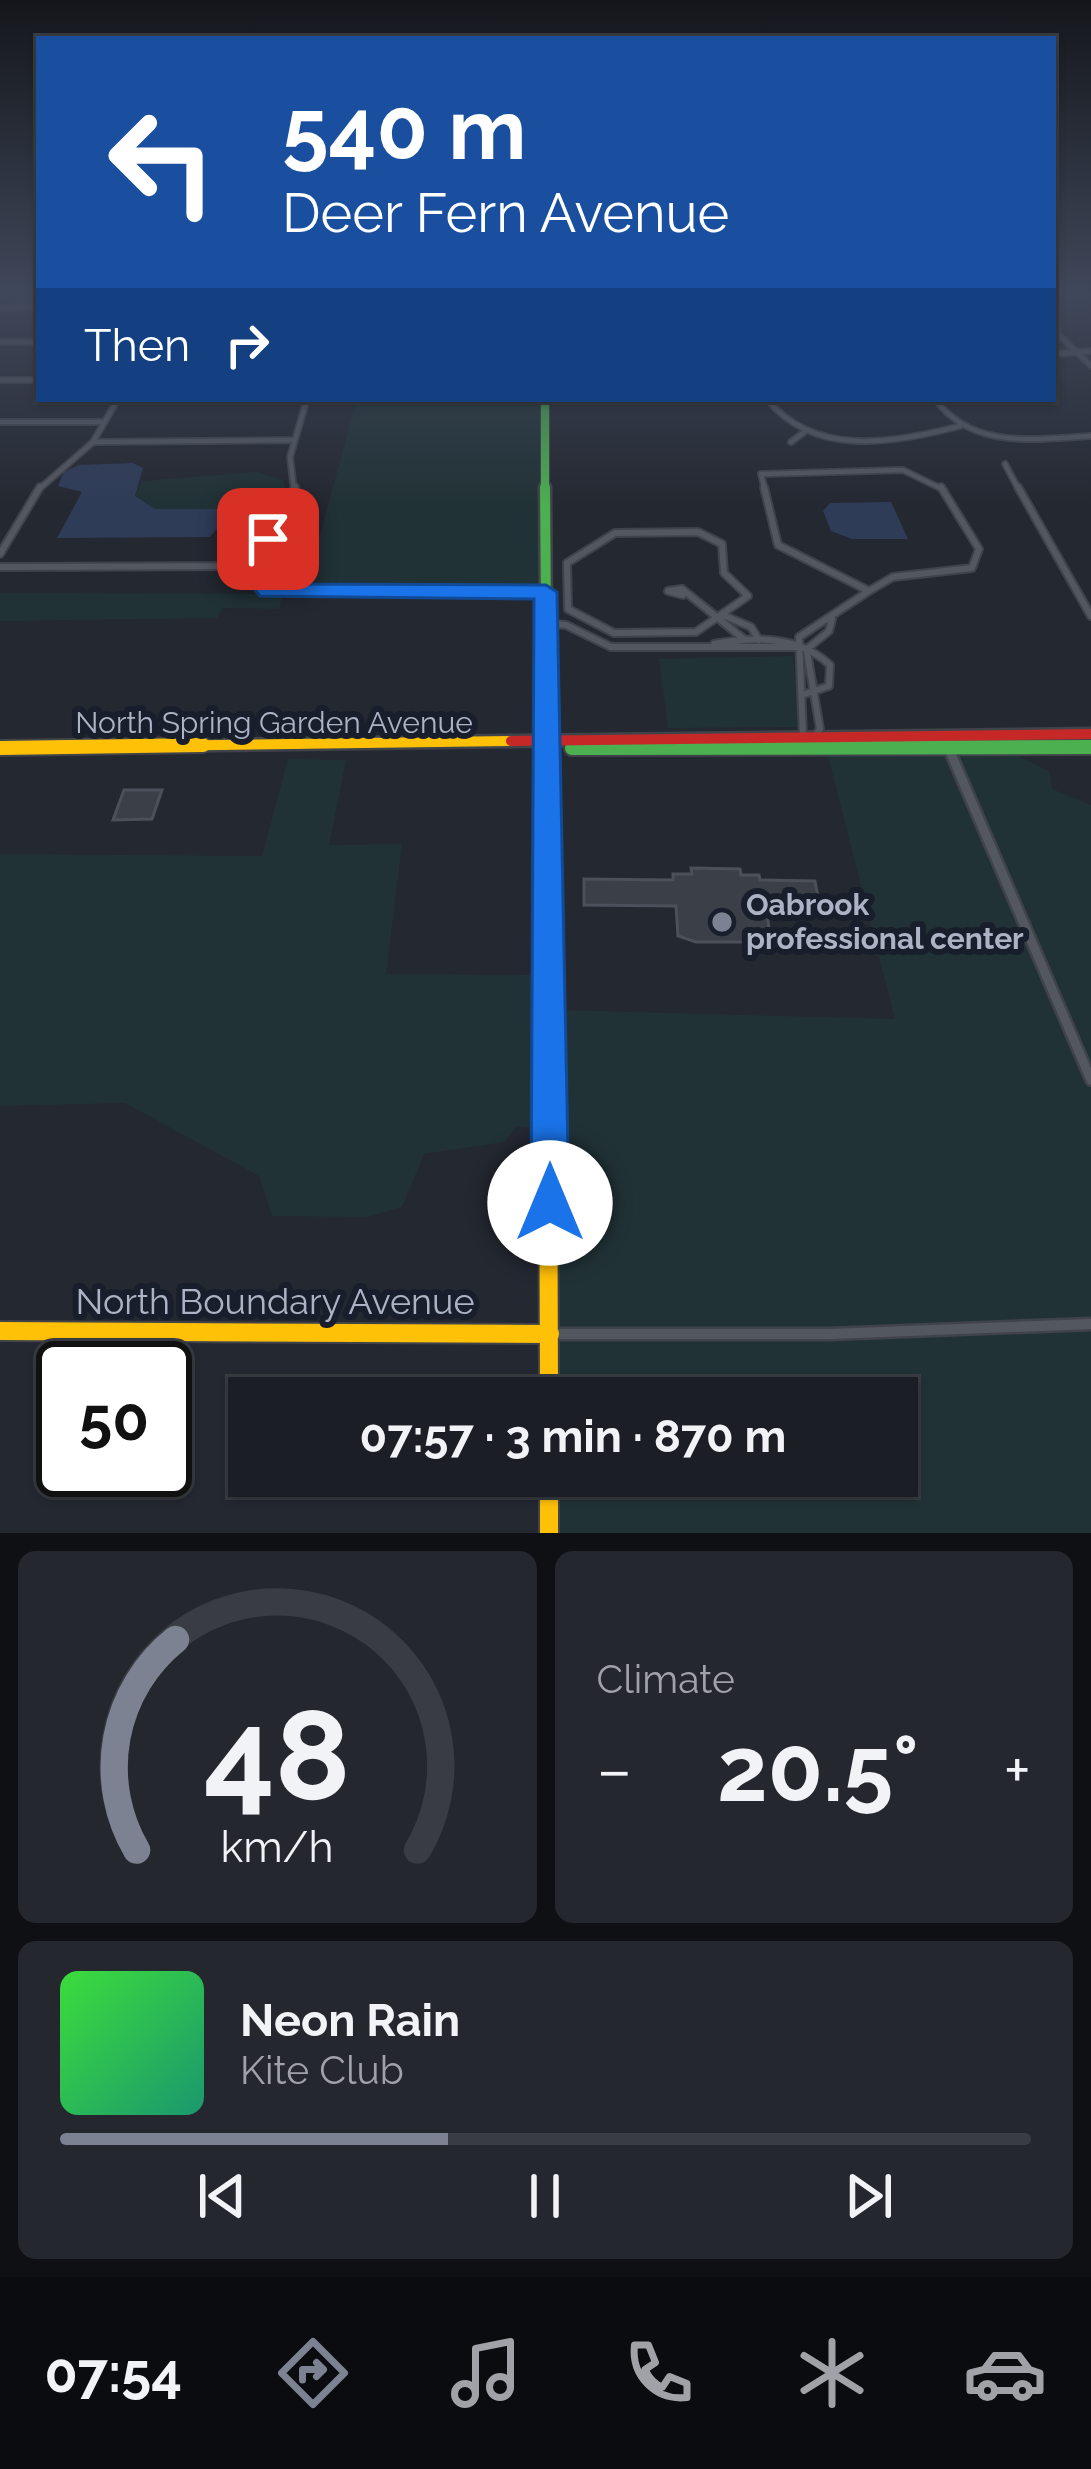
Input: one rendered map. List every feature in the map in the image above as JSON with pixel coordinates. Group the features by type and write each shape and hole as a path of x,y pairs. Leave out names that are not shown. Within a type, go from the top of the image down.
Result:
{"main road":[{"path":"545,402 550,1377"},
{"path":"811,741 1091,734"},
{"name":"North Spring Garden Avenue","path":"0,748 549,745 599,739 1091,747"},
{"name":"North Spring Garden Avenue","path":"549,745 601,751 789,749 811,741"},
{"name":"North Boundary Avenue","path":"0,1331 550,1334"},
{"path":"549,1497 549,1533"}],"street":[{"path":"0,380 36,380"},
{"path":"0,554 41,485 93,442 116,402"},
{"path":"307,402 290,465 296,485 278,512 258,584 276,592 546,592"},
{"path":"768,402 772,410 808,430 881,441 960,426 1002,439 1091,436"},
{"path":"938,402 960,426"},
{"path":"0,422 105,422"},
{"path":"791,442 808,430"},
{"path":"93,442 295,440"},
{"path":"1005,464 1091,616"},
{"path":"804,633 832,619 893,574 972,568 980,549 948,489 922,472 761,474 778,545 869,591"},
{"path":"720,616 748,594 724,573 722,544 698,532 615,533 566,567 568,609 608,631 695,632 720,616 733,616 753,630 761,644"},
{"path":"0,567 260,566"},
{"path":"682,595 720,616 744,640"},
{"path":"801,648 818,640 832,619"},
{"path":"546,623 566,625 610,647 707,646 744,640 801,648 830,665 829,686 810,694"},
{"path":"744,640 753,630"},
{"path":"804,633 818,640"},
{"path":"804,633 801,648 820,729 811,741"},
{"path":"948,748 1091,1080"},
{"path":"550,1334 830,1334 1091,1324"}],"shaded area":[{"path":"356,402 542,402 541,590 305,590"},
{"path":"257,472 283,480 285,490 258,513 154,509 135,495 142,481"},
{"path":"0,593 283,594 279,609 222,608 217,618 0,621"},
{"path":"793,656 801,727 668,728 659,659"},
{"path":"1017,755 1049,771 1052,789 1091,805 1091,1533 559,1533 558,1497 918,1497 918,1377 558,1377 556,1010 895,1019 828,756"},
{"path":"288,759 346,760 329,845 402,844 386,974 543,975 542,1127 516,1127 504,1142 424,1154 402,1207 367,1217 272,1216 259,1176 125,1103 0,1106 0,854 262,856"}],"water":[{"path":"133,463 143,468 135,496 155,509 221,509 229,514 210,537 57,538 82,492 58,486 64,472 79,465"},
{"path":"891,502 908,539 852,539 831,531 823,511 830,503"}],"building":[{"path":"124,790 162,790 152,819 113,820"},
{"name":"Oabrook professional center","path":"691,868 740,869 741,875 759,875 760,880 815,881 820,908 766,907 771,942 696,942 678,936 676,906 584,905 584,879 673,880 673,874 692,874"}],"traffic: fast":[{"path":"545,402 548,1040"},
{"path":"572,748 1091,747"}],"traffic: slow":[{"path":"0,748 511,741"},
{"path":"548,1040 549,1377"},
{"path":"0,1331 550,1334"},
{"path":"549,1497 549,1533"}],"traffic: jam":[{"path":"511,741 1091,734"}],"place":[{"name":"Oabrook professional center","path":"722,922"}],"route":[{"path":"268,539 257,579 268,591 546,592 550,1203"}]}
